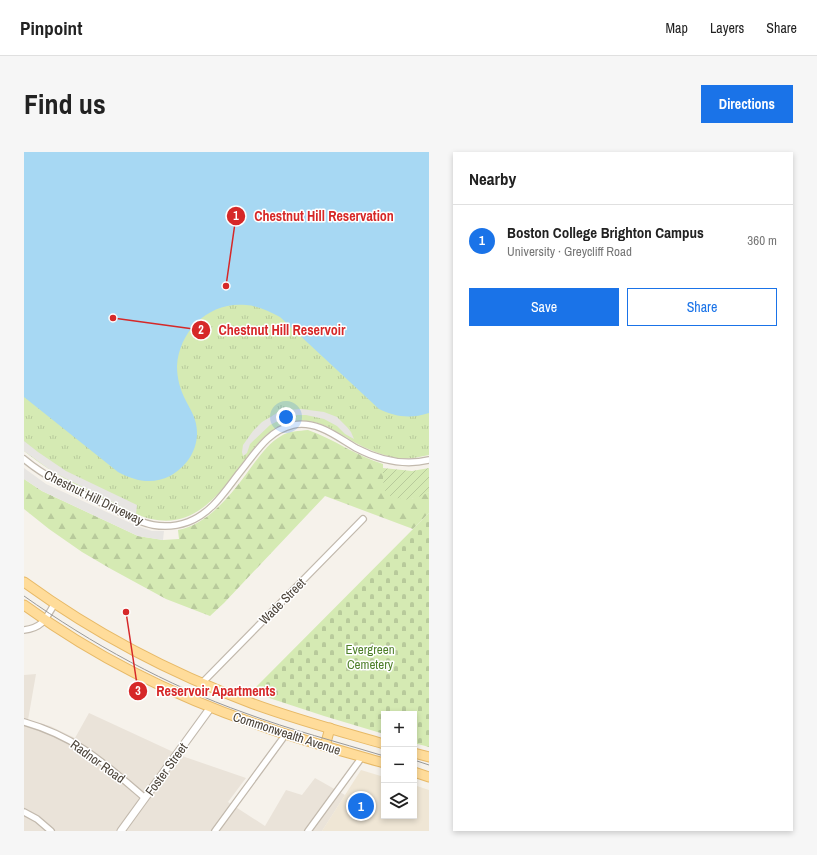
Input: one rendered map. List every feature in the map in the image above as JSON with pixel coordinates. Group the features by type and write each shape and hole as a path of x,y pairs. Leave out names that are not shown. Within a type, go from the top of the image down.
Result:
{"main road":[{"name":"Commonwealth Avenue","path":"24,582 55,604 126,647 202,683 270,710 381,743"},
{"name":"Commonwealth Avenue","path":"24,605 45,620 132,671 211,708 286,734 381,762"},
{"path":"325,746 330,728"},
{"path":"417,754 429,757"},
{"path":"417,773 429,777"}],"street":[{"name":"Chestnut Hill Driveway","path":"24,459 44,474 64,485 133,518 152,525 162,526 172,526 188,522 204,513 217,501 268,437 293,425 308,425 322,429 364,452 385,460 405,463 429,460"},
{"name":"Wade Street","path":"202,683 363,519"},
{"path":"24,630 35,628 45,620 55,604"},
{"name":"Foster Street","path":"121,831 211,708"},
{"name":"Radnor Road","path":"24,722 40,726 82,747 97,757 145,798"},
{"path":"215,831 286,734"},
{"path":"308,831 362,757"},
{"path":"24,812 51,831"}],"shaded area":[{"path":"301,409 324,412 337,417 351,432 354,439 345,434 337,426 324,419 306,415 294,415 270,425 250,444 247,453 243,456 243,445 253,431 262,422 277,413 287,410"},
{"path":"24,441 66,471 137,505 136,514 53,472 24,451"},
{"path":"24,468 46,484 137,526 152,531 164,531 163,540 138,536 42,491 24,479"},
{"path":"36,674 28,720 50,726 75,738 89,713 182,756 246,778 228,802 265,826 286,790 302,795 315,778 345,795 322,831 24,831 24,675"},
{"path":"361,770 381,776 381,819 417,819 417,786 429,790 429,831 322,831"}],"green space":[{"path":"24,152 429,152 429,455 405,459 391,457 374,452 336,431 319,424 310,421 292,422 275,429 265,436 223,489 211,501 186,517 171,520 154,520 136,514 78,486 37,461 24,451"},
{"path":"308,430 364,457 383,464 383,481 411,499 429,492 429,513 413,529 325,496 210,616 166,599 111,569 82,552 24,509 24,479 42,491 138,536 163,540 179,539 178,530 201,520 222,504 273,441 287,433"},
{"path":"383,468 412,471 429,468 429,492 413,499 403,499 386,494 383,481"},
{"name":"Evergreen Cemetery","path":"429,513 429,747 417,744 417,711 381,711 381,733 251,692"}],"water":[{"path":"24,152 429,152 429,413 416,416 403,416 391,414 379,409 280,317 255,306 233,305 220,308 199,320 190,330 179,353 177,366 179,384 194,417 197,429 195,445 189,460 177,471 163,479 150,481 137,480 118,472 24,397"}],"tram line":[{"path":"24,596 76,631 103,647 187,690 262,719 381,755"},
{"path":"417,761 429,765"}],"place":[{"name":"Chestnut Hill Reservation","path":"226,286"},
{"name":"Chestnut Hill Reservoir","path":"113,318"},
{"name":"Reservoir Apartments","path":"126,612"},
{"name":"Boston College Brighton Campus","path":"361,806"}]}
